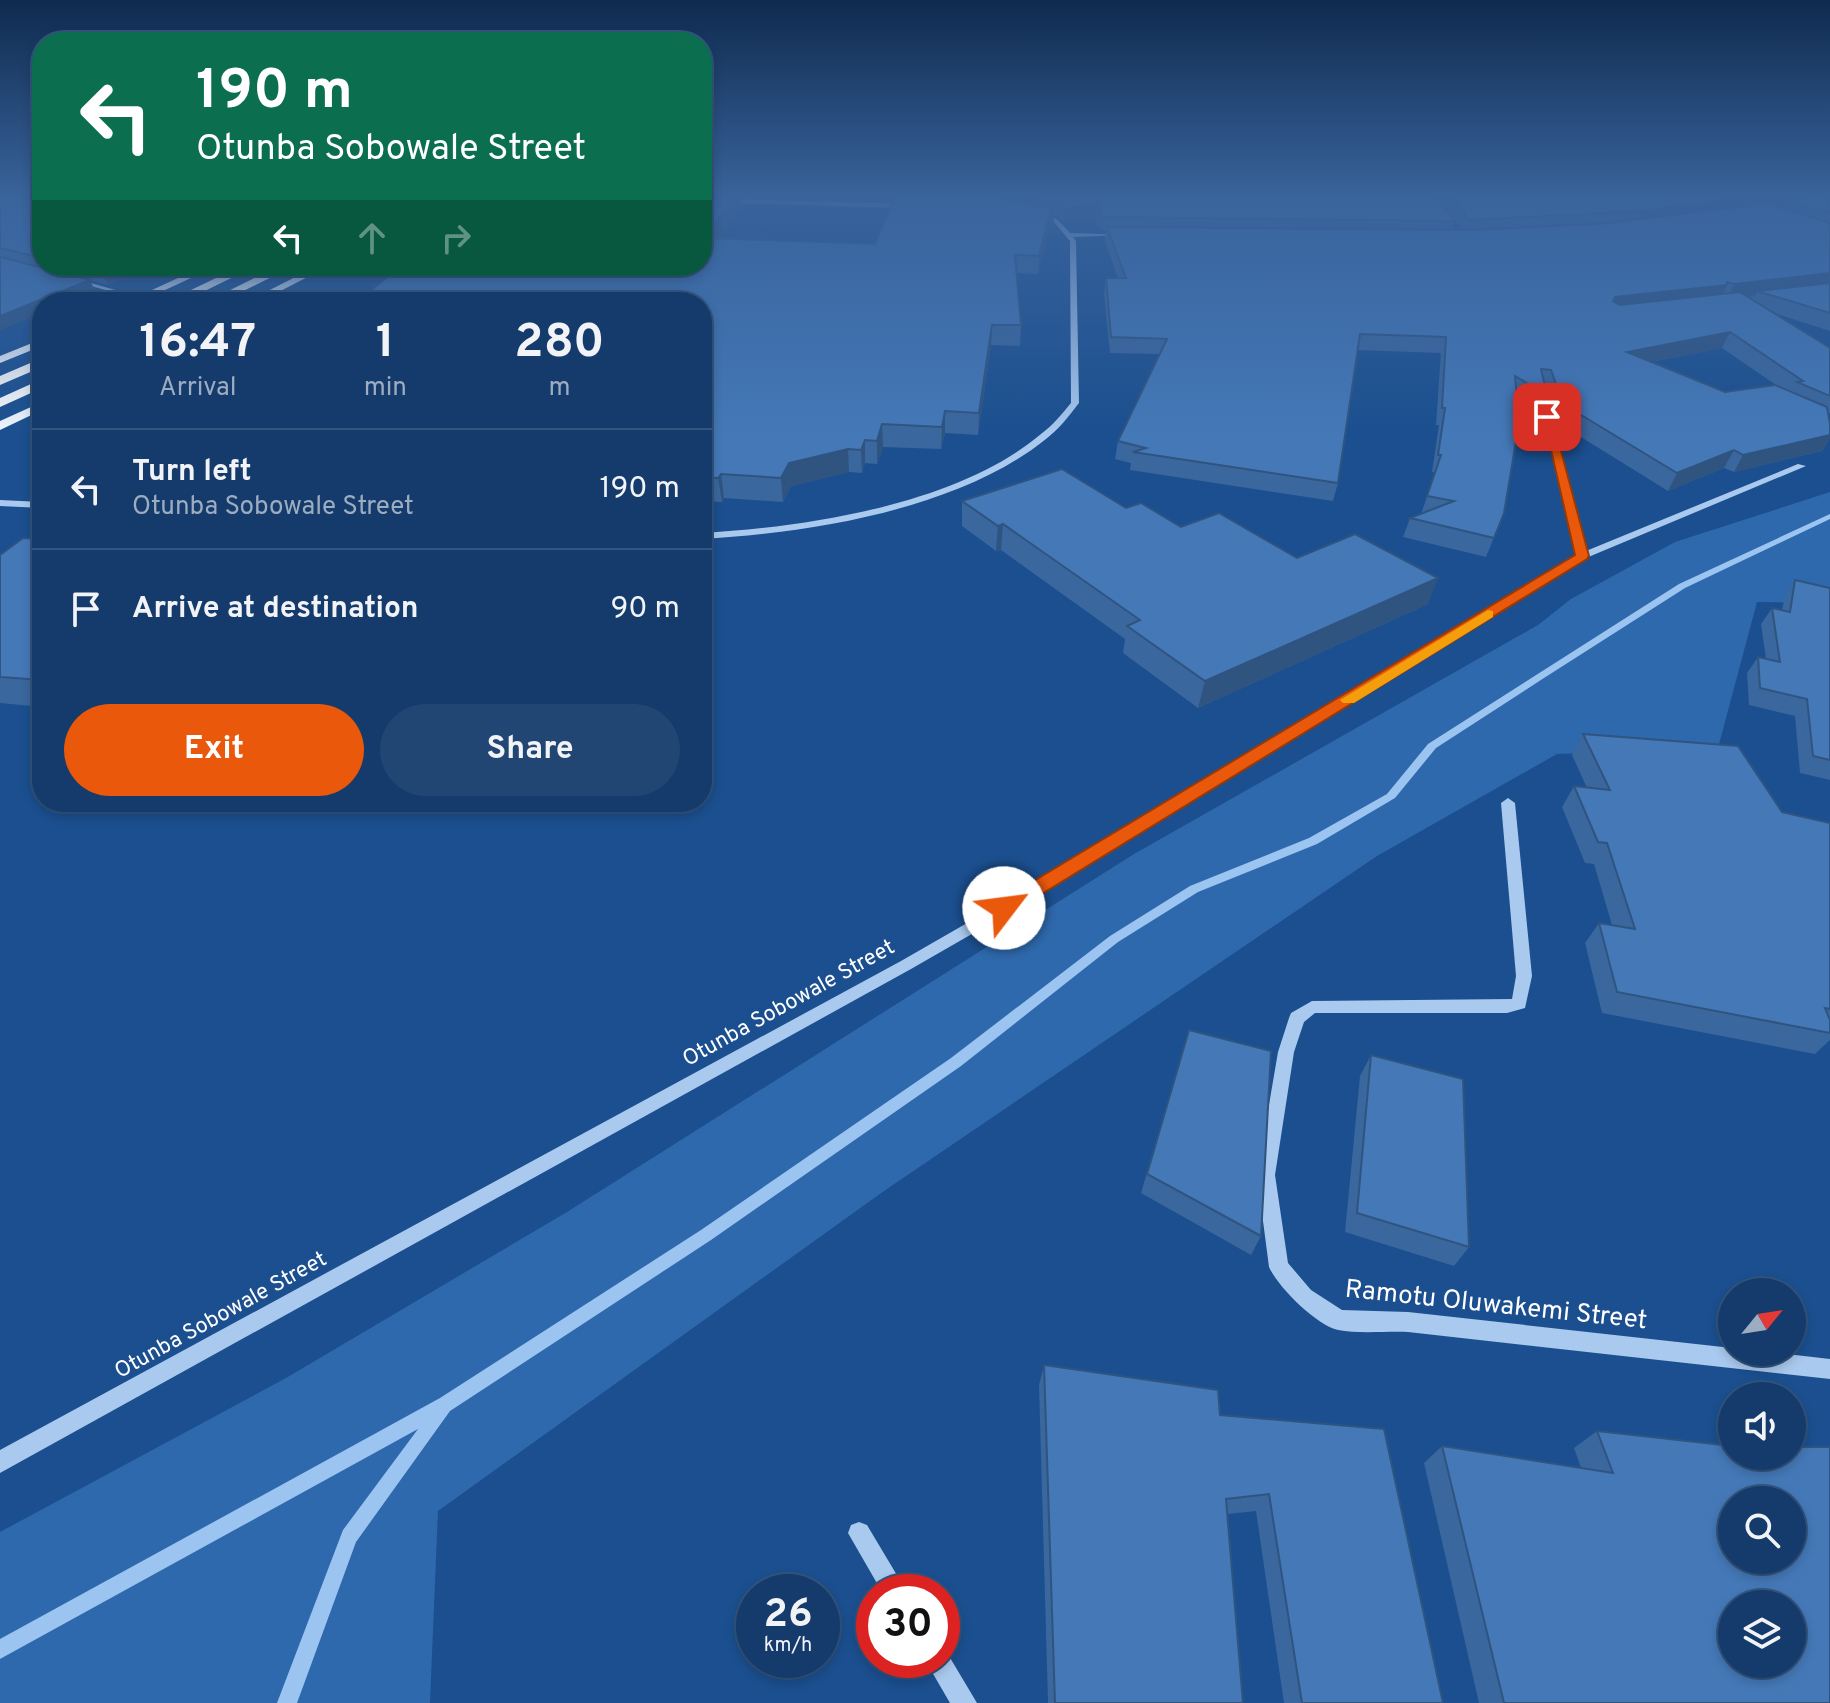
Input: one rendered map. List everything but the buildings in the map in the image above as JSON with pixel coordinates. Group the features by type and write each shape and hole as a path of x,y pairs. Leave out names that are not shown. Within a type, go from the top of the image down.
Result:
{"highway":[{"path":"194,292 228,276"},
{"path":"233,292 267,276"},
{"path":"0,381 32,367"},
{"path":"0,403 32,388"}],"main road":[{"path":"154,292 190,276"},
{"path":"271,292 304,276"},
{"path":"0,360 32,346"},
{"path":"0,426 32,411"}],"street":[{"path":"712,535 788,528 904,501 968,480 1009,460 1040,440 1075,403 1073,275"},
{"path":"70,279 111,292"},
{"path":"1540,389 1582,556"},
{"name":"Otunba Sobowale Street","path":"0,1462 933,950 1067,872 1582,556 1801,466"},
{"path":"0,503 32,505"},
{"name":"Ramotu Oluwakemi Street","path":"1508,803 1524,976 1519,1003 1507,1007 1312,1007 1297,1018 1286,1052 1266,1175 1279,1267 1304,1297 1339,1320 1408,1322 1830,1369"},
{"path":"859,1533 884,1574"},
{"path":"948,1678 964,1703"}],"shaded area":[{"path":"1830,492 1830,603 1757,602 1718,748 1557,754 1377,856 884,1191 438,1511 430,1703 0,1703 0,1532 286,1378 567,1212 1134,854 1538,625 1571,599 1675,542"}],"waterway":[{"path":"0,1649 446,1404 706,1235 956,1062 1114,939 1194,889 1313,841 1391,796 1432,746 1682,586 1830,516"},
{"path":"287,1703 349,1536 442,1410"}],"slow traffic":[{"path":"1348,700 1488,614"}],"route":[{"path":"1004,908 1582,556 1547,417"}]}
